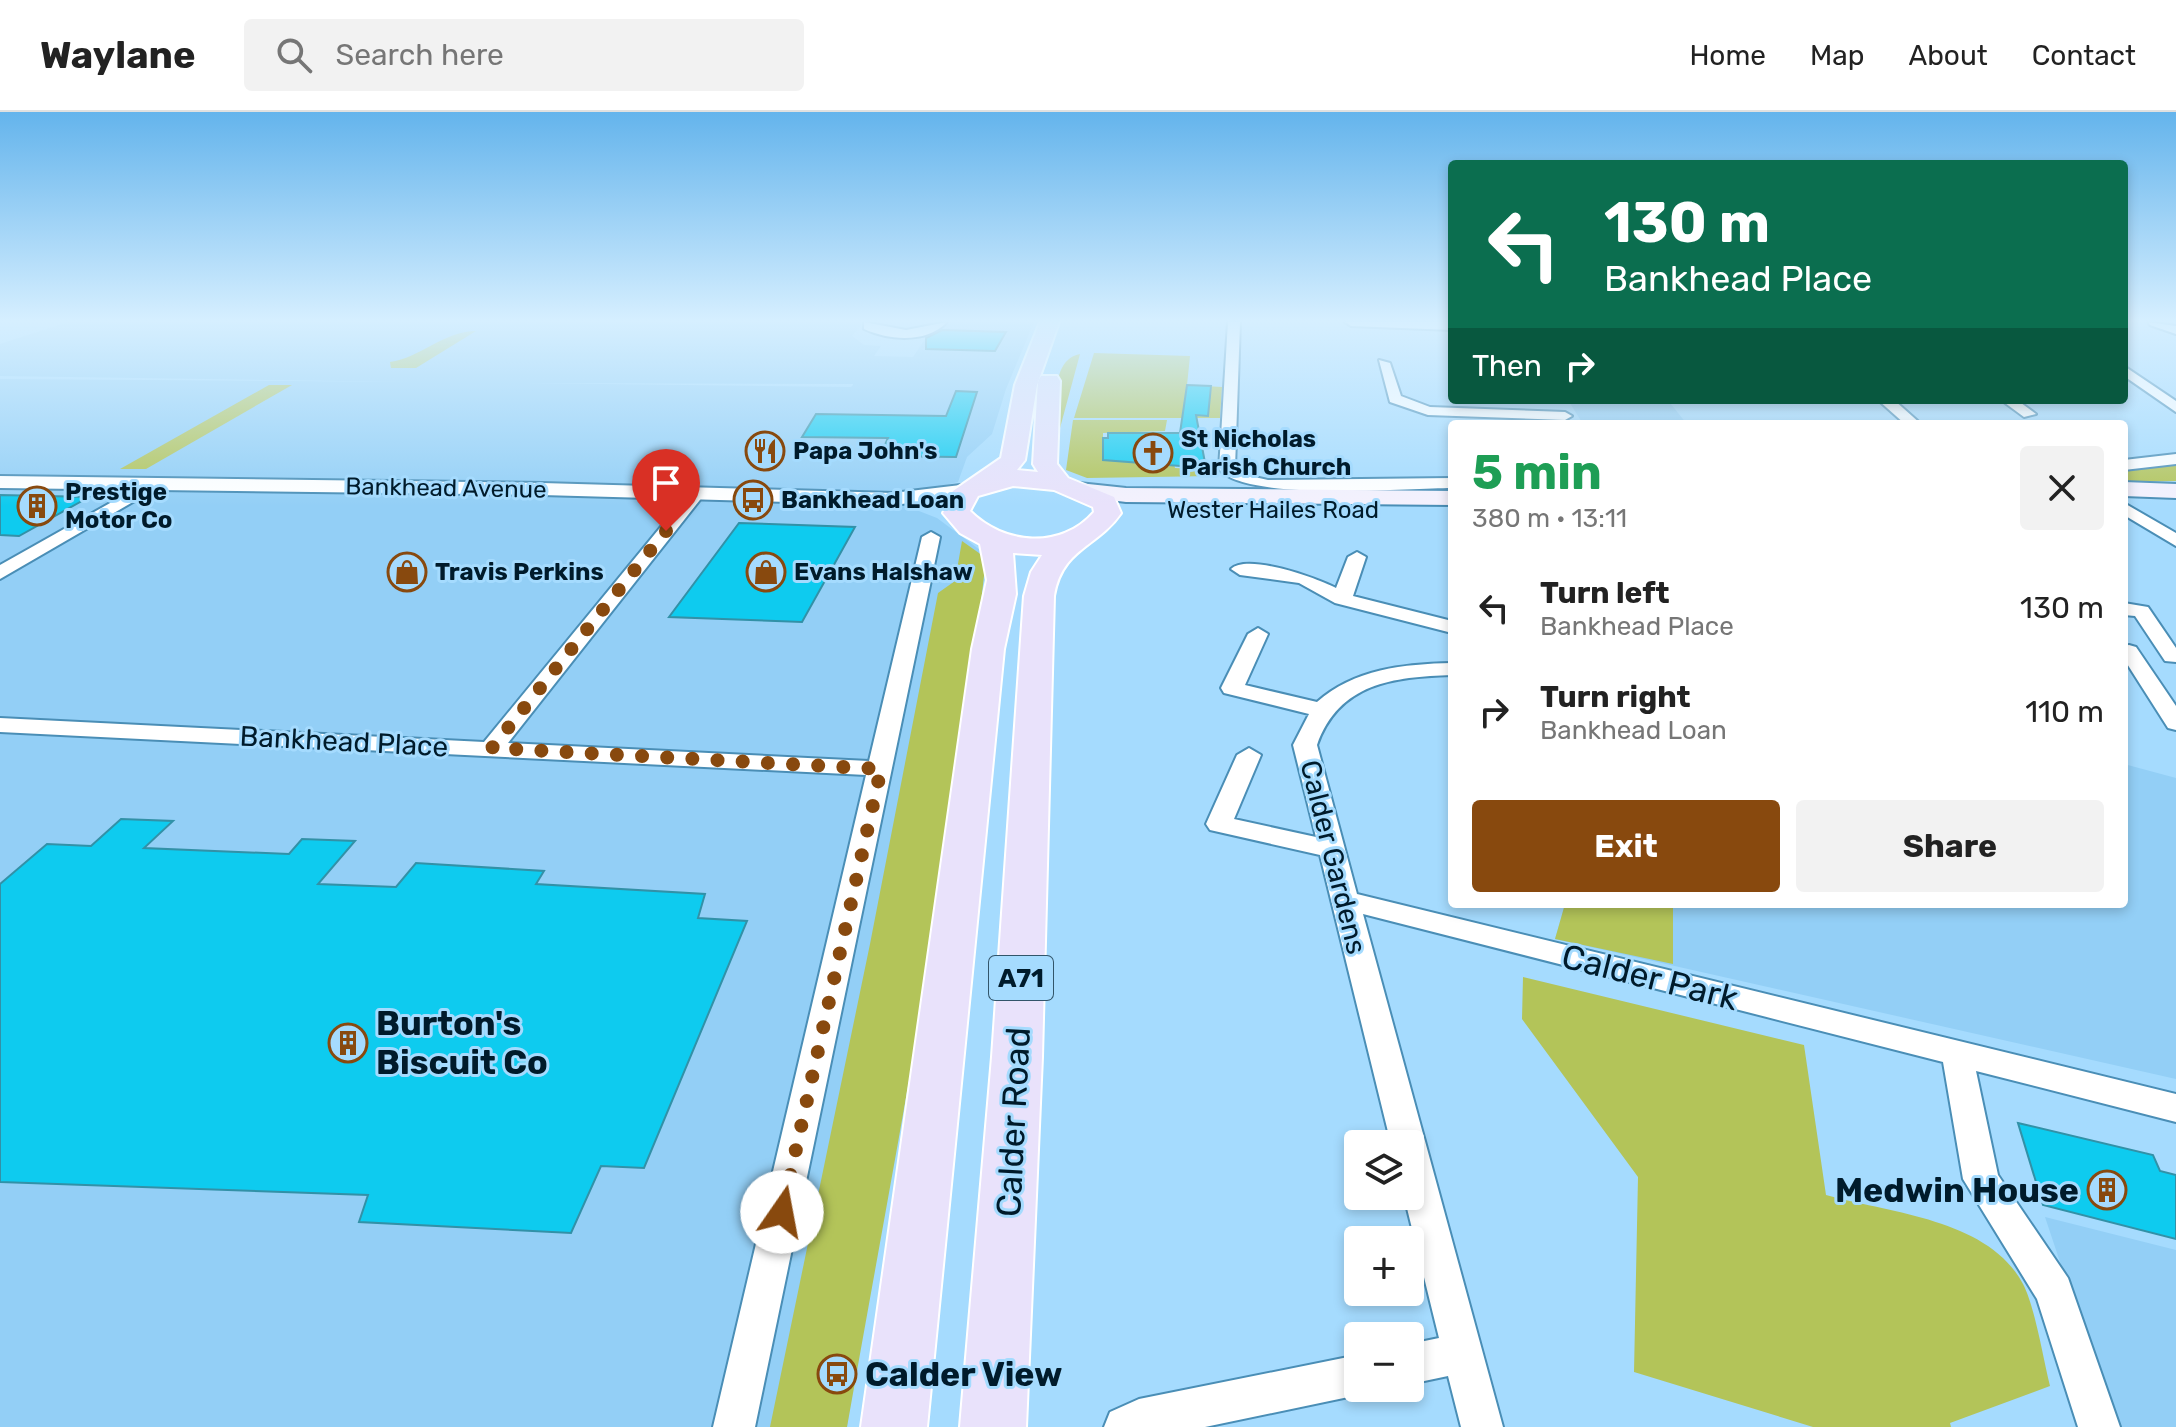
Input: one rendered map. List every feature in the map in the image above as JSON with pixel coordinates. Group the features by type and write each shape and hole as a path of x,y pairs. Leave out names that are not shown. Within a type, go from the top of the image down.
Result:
{"main road":[{"path":"976,487 1001,473 1013,460 1027,383"},
{"path":"979,533 1033,547 1084,533 1105,519 1108,507 1049,475 1045,464 1045,411 1049,383"},
{"path":"976,487 1028,478 1069,486"},
{"name":"Wester Hailes Road","path":"1069,486 1126,495 1448,498"},
{"name":"A71","path":"894,1427 988,649 1005,576 1003,562 979,533 956,513 956,507 976,487"},
{"path":"2128,489 2176,491"},
{"path":"2128,500 2176,501"},
{"name":"Wester Hailes Road","path":"1084,533 1143,513 1187,508 1448,510"},
{"name":"Calder Road","path":"993,1427 1017,1057 1039,596 1041,581 1050,562 1084,533"}],"street":[{"name":"Wester Hailes Road","path":"1231,383 1227,469 1235,477 1268,485 1448,483"},
{"path":"1391,383 1395,399 1417,408 1568,420"},
{"path":"2143,383 2176,408"},
{"path":"2128,389 2153,390"},
{"path":"1890,404 1909,420"},
{"path":"2014,404 2029,414"},
{"path":"2128,465 2176,459"},
{"name":"Bankhead Avenue","path":"0,482 893,499 976,487"},
{"path":"0,573 151,485"},
{"path":"492,748 697,493"},
{"name":"Bankhead Avenue","path":"893,499 926,507 979,533"},
{"path":"2128,511 2176,541"},
{"path":"734,1427 931,537"},
{"path":"1342,599 1357,557"},
{"path":"1240,569 1304,578 1342,599 1448,626"},
{"path":"2128,609 2141,611 2174,657"},
{"path":"1258,634 1232,688 1321,710"},
{"path":"2128,650 2174,657"},
{"path":"2128,653 2176,723"},
{"name":"Calder Gardens","path":"1404,1130 1305,745 1309,726 1321,710 1354,686 1375,677 1448,669"},
{"name":"Bankhead Place","path":"0,725 881,769"},
{"path":"1249,755 1219,824 1331,849"},
{"name":"Calder Park","path":"1344,900 2176,1108"},
{"path":"1957,1054 1981,1179 2054,1291 2099,1427"},
{"path":"1424,1203 1482,1427"},
{"path":"1424,1361 1464,1353"},
{"path":"1125,1427 1139,1420 1344,1378"}],"shaded area":[{"path":"0,383 851,387 853,384 641,383 1008,383 992,434 967,457 958,482 888,499 937,518 980,550 847,1427 0,1427"},
{"path":"1570,404 1671,404 1684,420 1580,420"},
{"path":"2128,765 2176,778 2176,1079 1555,939 1564,908 2128,908"},
{"path":"2045,1217 2176,1250 2176,1427 2115,1427"}],"green space":[{"path":"1072,383 1060,428 1057,428 1057,385"},
{"path":"1085,383 1187,383 1222,387 1220,418 1074,418"},
{"path":"269,385 292,385 146,469 120,469"},
{"path":"1073,420 1167,420 1165,431 1103,433 1103,460 1174,464 1175,468 1214,470 1214,476 1087,478 1066,470"},
{"path":"2176,465 2176,481 2128,482 2128,470"},
{"path":"962,541 986,558 973,667 924,994 847,1427 770,1427 870,944 938,593 955,581"},
{"path":"1564,908 1673,908 1673,964 1555,939"},
{"path":"1523,977 1804,1045 1826,1195 1936,1222 1987,1245 2007,1262 2027,1294 2050,1386 1950,1423 1951,1427 1813,1427 1634,1372 1638,1177 1522,1019"}],"building":[{"name":"St Nicholas Parish Church","path":"1187,385 1211,386 1208,416 1196,415 1206,468 1103,460 1103,438 1108,438 1108,433 1180,433"},
{"path":"956,391 977,392 956,457 880,456 888,438 802,437 816,414 946,416"},
{"name":"Prestige Motor Co","path":"0,495 89,497 19,536 0,535"},
{"name":"Evans Halshaw","path":"739,523 855,527 802,622 669,617"},
{"name":"Burton's Biscuit Co","path":"121,819 173,821 144,848 289,854 302,839 355,841 318,884 396,887 416,863 544,871 536,884 705,894 698,918 747,921 644,1168 601,1166 571,1233 359,1222 368,1195 0,1182 0,884 47,844 91,846"},
{"name":"Medwin House","path":"2018,1123 2153,1155 2160,1171 2176,1175 2176,1239 2043,1205"}],"place":[{"name":"Papa John's","path":"765,451"},
{"name":"St Nicholas Parish Church","path":"1153,453"},
{"name":"Bankhead Loan","path":"753,500"},
{"name":"Prestige Motor Co","path":"37,506"},
{"name":"Travis Perkins","path":"407,572"},
{"name":"Evans Halshaw","path":"766,572"},
{"name":"Burton's Biscuit Co","path":"348,1043"},
{"name":"Medwin House","path":"2107,1190"},
{"name":"Calder View","path":"837,1374"}],"route":[{"path":"666,531 492,748 881,769 782,1212"}]}
